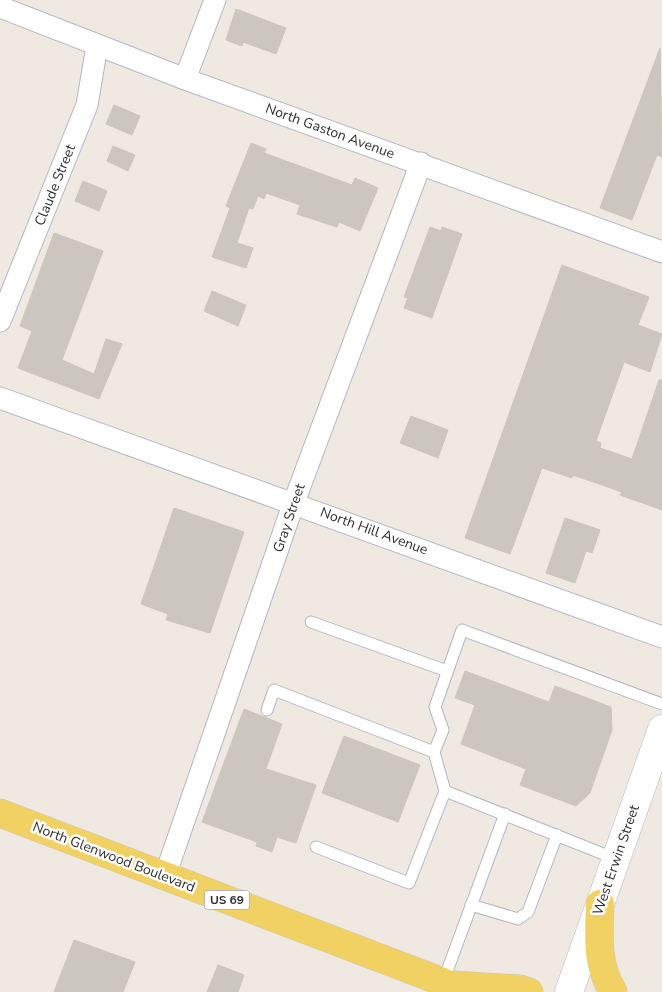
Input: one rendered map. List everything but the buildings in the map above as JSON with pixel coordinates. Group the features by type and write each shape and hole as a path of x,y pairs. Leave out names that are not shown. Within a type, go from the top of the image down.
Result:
{"main road":[{"name":"West Erwin Street","path":"569,992 662,729"},
{"name":"North Glenwood Boulevard","path":"0,813 453,986 520,989 529,992"},
{"path":"600,904 599,957 606,980 613,992"}],"street":[{"path":"185,79 215,0"},
{"name":"North Gaston Avenue","path":"0,7 185,79 662,252"},
{"name":"Claude Street","path":"0,321 87,105 97,46"},
{"name":"Gray Street","path":"165,876 294,502 421,163"},
{"name":"North Hill Avenue","path":"0,398 294,502 662,637"}],"lane":[{"path":"311,622 447,671"},
{"path":"316,847 409,883 445,791 434,752 443,730 434,707 462,630 662,704"},
{"path":"267,710 274,690 434,752"},
{"path":"445,791 616,859"},
{"path":"453,986 471,905 505,814"},
{"path":"471,905 518,919 528,912 557,835"}]}
